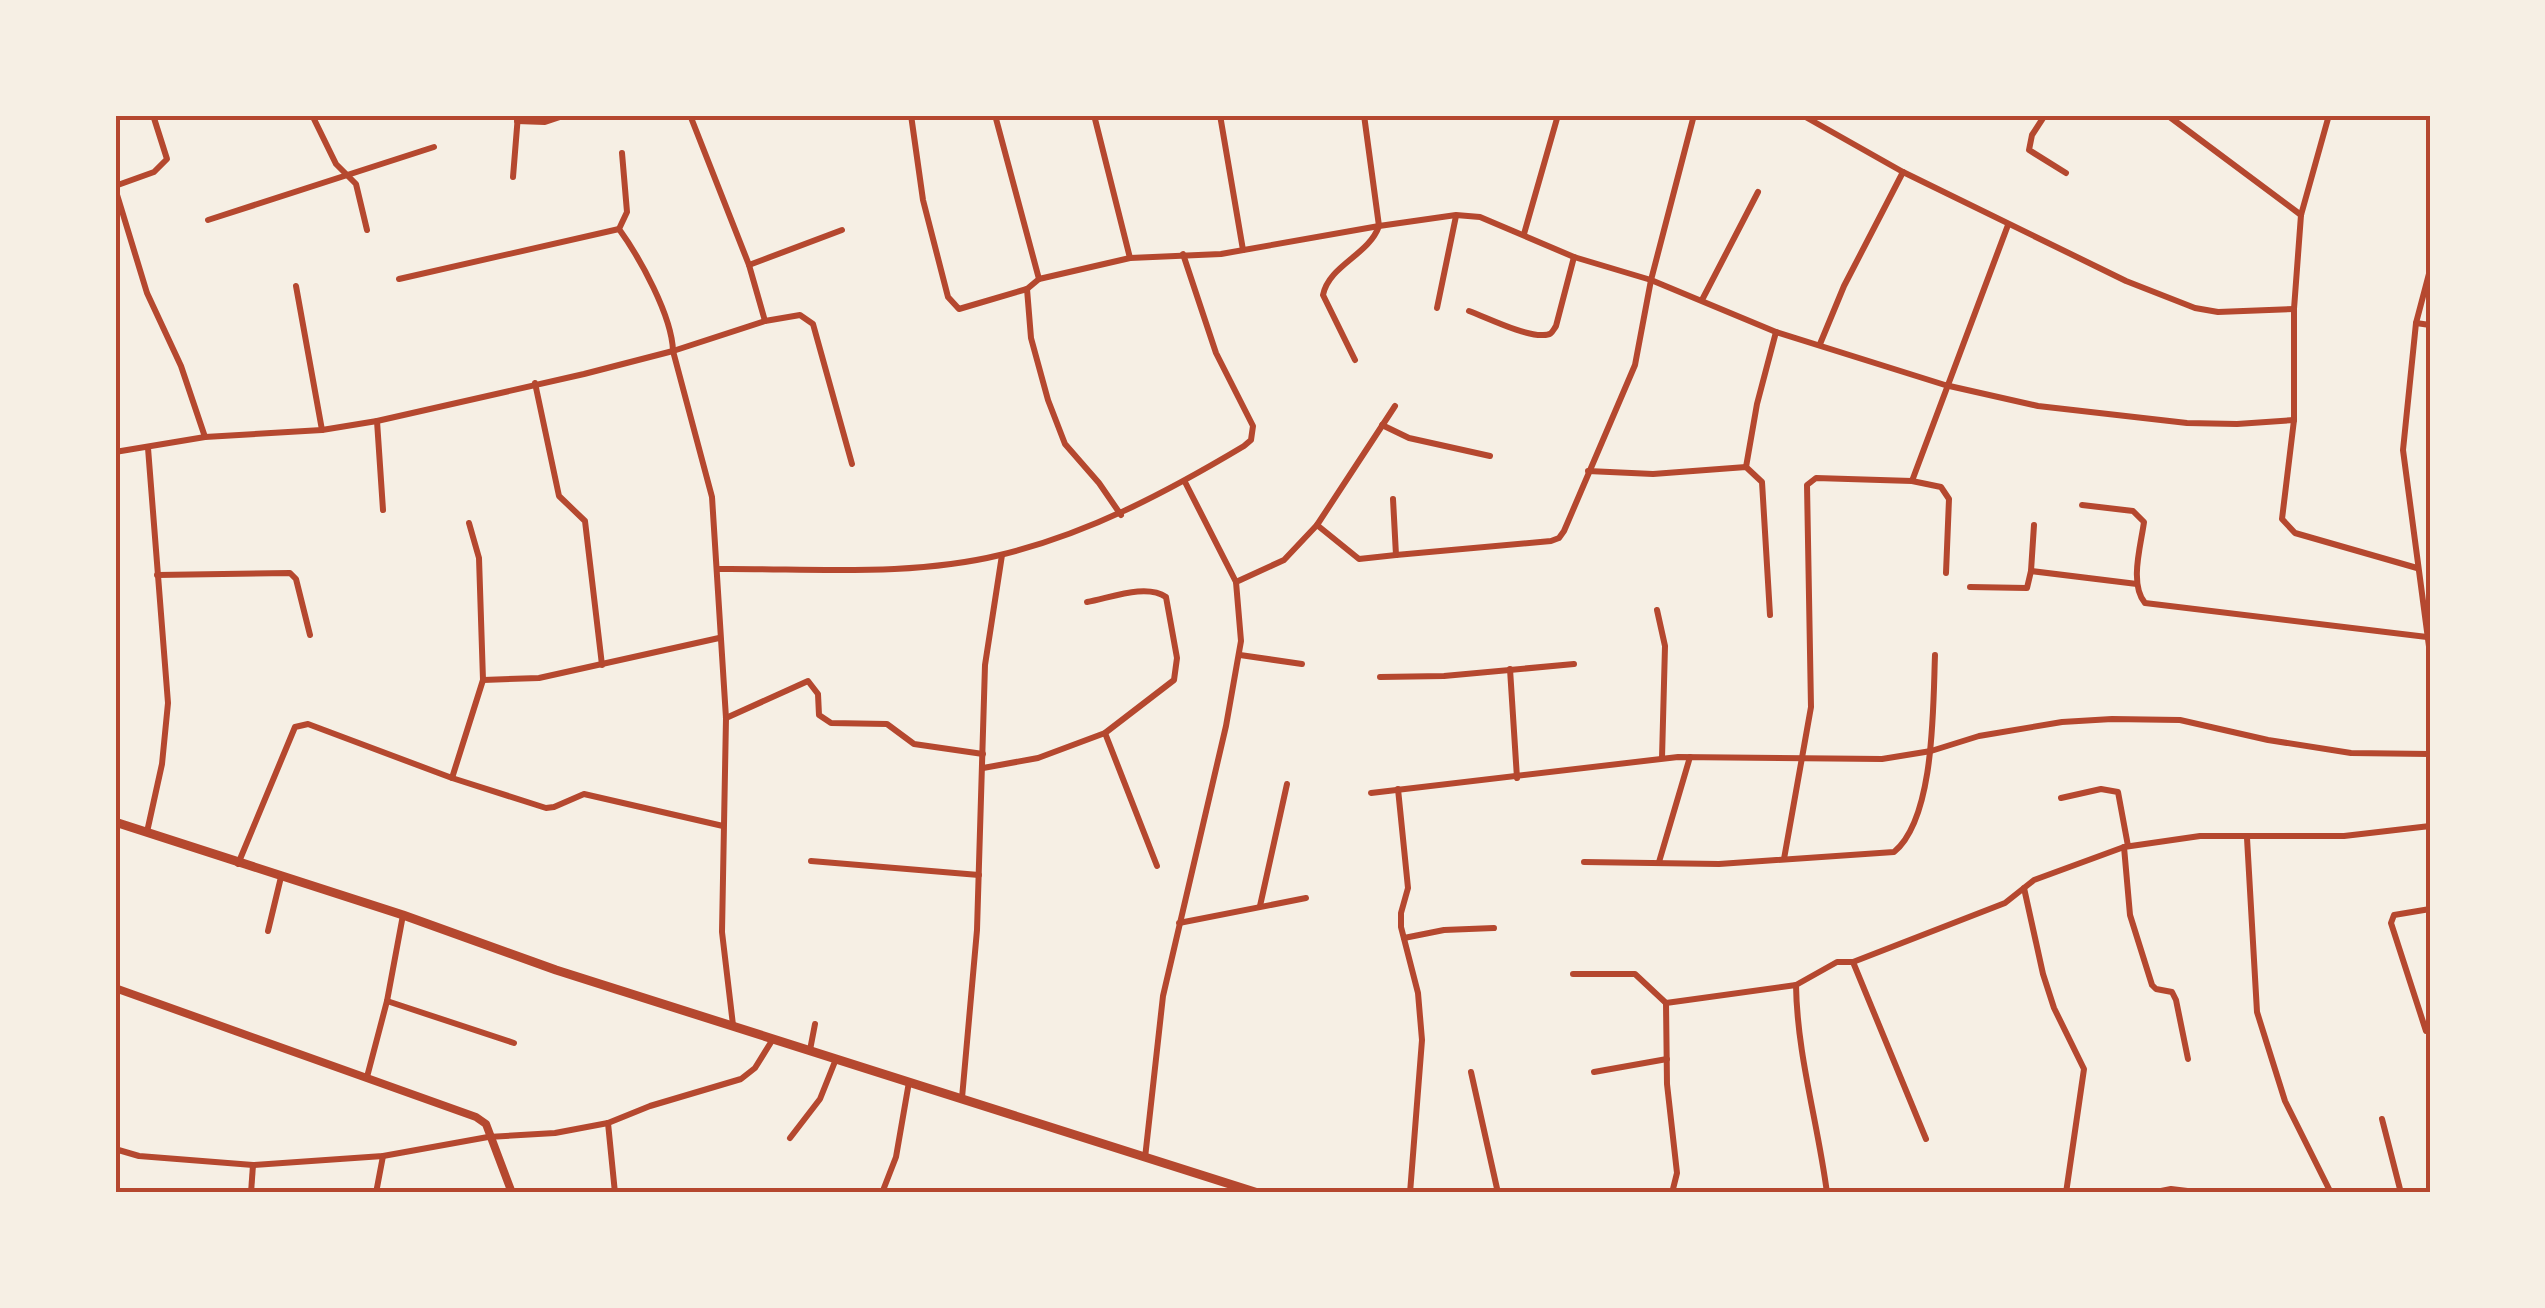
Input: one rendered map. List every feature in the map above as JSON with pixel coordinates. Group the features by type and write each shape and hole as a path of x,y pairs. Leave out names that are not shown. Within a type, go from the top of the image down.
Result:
{"main road":[{"path":"115,822 402,914 556,970 1258,1193"}],"street":[{"path":"153,115 167,159 154,172 115,187 147,294 181,366 205,437"},
{"path":"312,115 344,175 356,184 366,230"},
{"path":"513,177 518,118 545,122 566,115"},
{"path":"690,115 749,264 765,321"},
{"path":"911,115 923,200 952,305 959,309 1028,289 1039,278 1130,258 1243,250 1456,215 1480,217 1574,256 1651,280 1776,332 1946,385 2038,406 2187,422 2294,420"},
{"path":"995,115 1039,278"},
{"path":"1094,115 1130,258"},
{"path":"1220,115 1243,250"},
{"path":"1355,360 1322,295 1333,276 1374,240 1380,226 1364,115"},
{"path":"1524,234 1558,115"},
{"path":"1317,525 1359,559 1558,538 1614,420 1635,365 1651,280 1694,115"},
{"path":"1802,115 1902,172 2126,281 2195,308 2218,312 2294,310"},
{"path":"2045,115 2032,135 2029,150 2066,174"},
{"path":"2167,115 2301,215"},
{"path":"2330,115 2301,215 2294,310 2294,420 2282,508 2285,526 2334,546 2417,568"},
{"path":"208,220 434,147"},
{"path":"619,229 627,212 622,153"},
{"path":"1820,344 1844,286 1902,172"},
{"path":"1702,300 1758,192"},
{"path":"1437,308 1456,215"},
{"path":"1912,481 2008,224"},
{"path":"399,279 619,229"},
{"path":"619,229 630,244 673,338 712,497 726,718 722,932 733,1025"},
{"path":"749,264 842,230"},
{"path":"717,569 898,568 1002,555 1120,515 1244,446 1254,434 1216,353 1184,254"},
{"path":"1469,312 1528,332 1552,332 1574,256"},
{"path":"2430,270 2416,324 2403,450 2430,654"},
{"path":"296,286 322,430"},
{"path":"1028,289 1031,338 1065,444 1100,484 1120,515"},
{"path":"115,452 205,437 322,430 377,421 674,352 765,321 800,315 813,324 852,464"},
{"path":"2416,324 2430,325"},
{"path":"1746,467 1776,332"},
{"path":"535,383 559,496 584,522 602,665"},
{"path":"1236,582 1284,560 1317,525 1394,406"},
{"path":"377,421 383,510"},
{"path":"1382,425 1408,438 1490,456"},
{"path":"147,833 162,764 168,703 148,448"},
{"path":"1588,471 1652,474 1746,467 1762,482 1770,615"},
{"path":"1784,859 1812,707 1807,485 1816,478 1912,481 1940,487 1949,499 1946,572"},
{"path":"1144,1159 1164,996 1240,654 1236,582 1185,482"},
{"path":"1393,498 1396,555"},
{"path":"2082,505 2133,511 2144,522 2137,584 2145,603 2427,637"},
{"path":"452,778 482,680 478,558 469,523"},
{"path":"1970,587 2027,588 2034,525"},
{"path":"962,1098 979,876 985,665 1002,555"},
{"path":"2031,571 2137,584"},
{"path":"156,574 290,573 296,580 310,635"},
{"path":"983,768 1038,758 1105,733 1174,680 1175,640 1166,597 1158,592 1087,602"},
{"path":"1657,610 1665,646 1662,758"},
{"path":"482,680 539,678 720,638"},
{"path":"1240,654 1302,664"},
{"path":"1584,862 1720,864 1894,852 1909,839 1930,751 1935,655"},
{"path":"1380,677 1444,676 1574,664"},
{"path":"1510,668 1517,778"},
{"path":"726,718 808,681 818,694 819,715 830,723 888,724 914,744 983,754"},
{"path":"1371,793 1662,758 1882,759 2062,722 2161,718 2351,753 2430,754"},
{"path":"238,864 296,727 308,724 546,808 584,794 723,826"},
{"path":"1105,733 1157,866"},
{"path":"1659,862 1690,757"},
{"path":"1260,906 1287,784"},
{"path":"2061,798 2108,788 2118,792 2130,915 2152,985 2156,990 2172,992 2176,1000 2188,1059"},
{"path":"1398,789 1408,888 1401,914 1418,993 1422,1040 1410,1193"},
{"path":"1666,1003 1796,984 1837,962 1853,962 2005,903 2034,880 2126,846 2200,836 2344,836 2430,826"},
{"path":"2247,838 2257,1012 2285,1101 2331,1193"},
{"path":"811,862 979,876"},
{"path":"268,931 281,877"},
{"path":"2024,888 2054,1008 2084,1069 2066,1193"},
{"path":"1179,923 1306,898"},
{"path":"2426,1031 2392,923 2394,916 2430,909"},
{"path":"367,1077 388,1001 402,914"},
{"path":"1404,938 1444,930 1494,928"},
{"path":"1853,962 1926,1139"},
{"path":"1573,974 1634,974 1666,1003 1676,1173 1672,1193"},
{"path":"1796,984 1799,1046 1822,1147 1827,1193"},
{"path":"115,988 476,1117 486,1124 512,1193"},
{"path":"388,1001 514,1042"},
{"path":"810,1052 815,1024"},
{"path":"115,1149 138,1156 253,1165 384,1156 488,1137 555,1133 608,1123 749,1075 772,1038"},
{"path":"790,1138 820,1099 836,1059"},
{"path":"1594,1072 1667,1059"},
{"path":"1471,1072 1498,1193"},
{"path":"882,1193 896,1157 909,1082"},
{"path":"2382,1119 2401,1193"},
{"path":"608,1123 615,1193"},
{"path":"376,1193 384,1156"},
{"path":"251,1193 253,1165"},
{"path":"2152,1193 2204,1193"}]}
